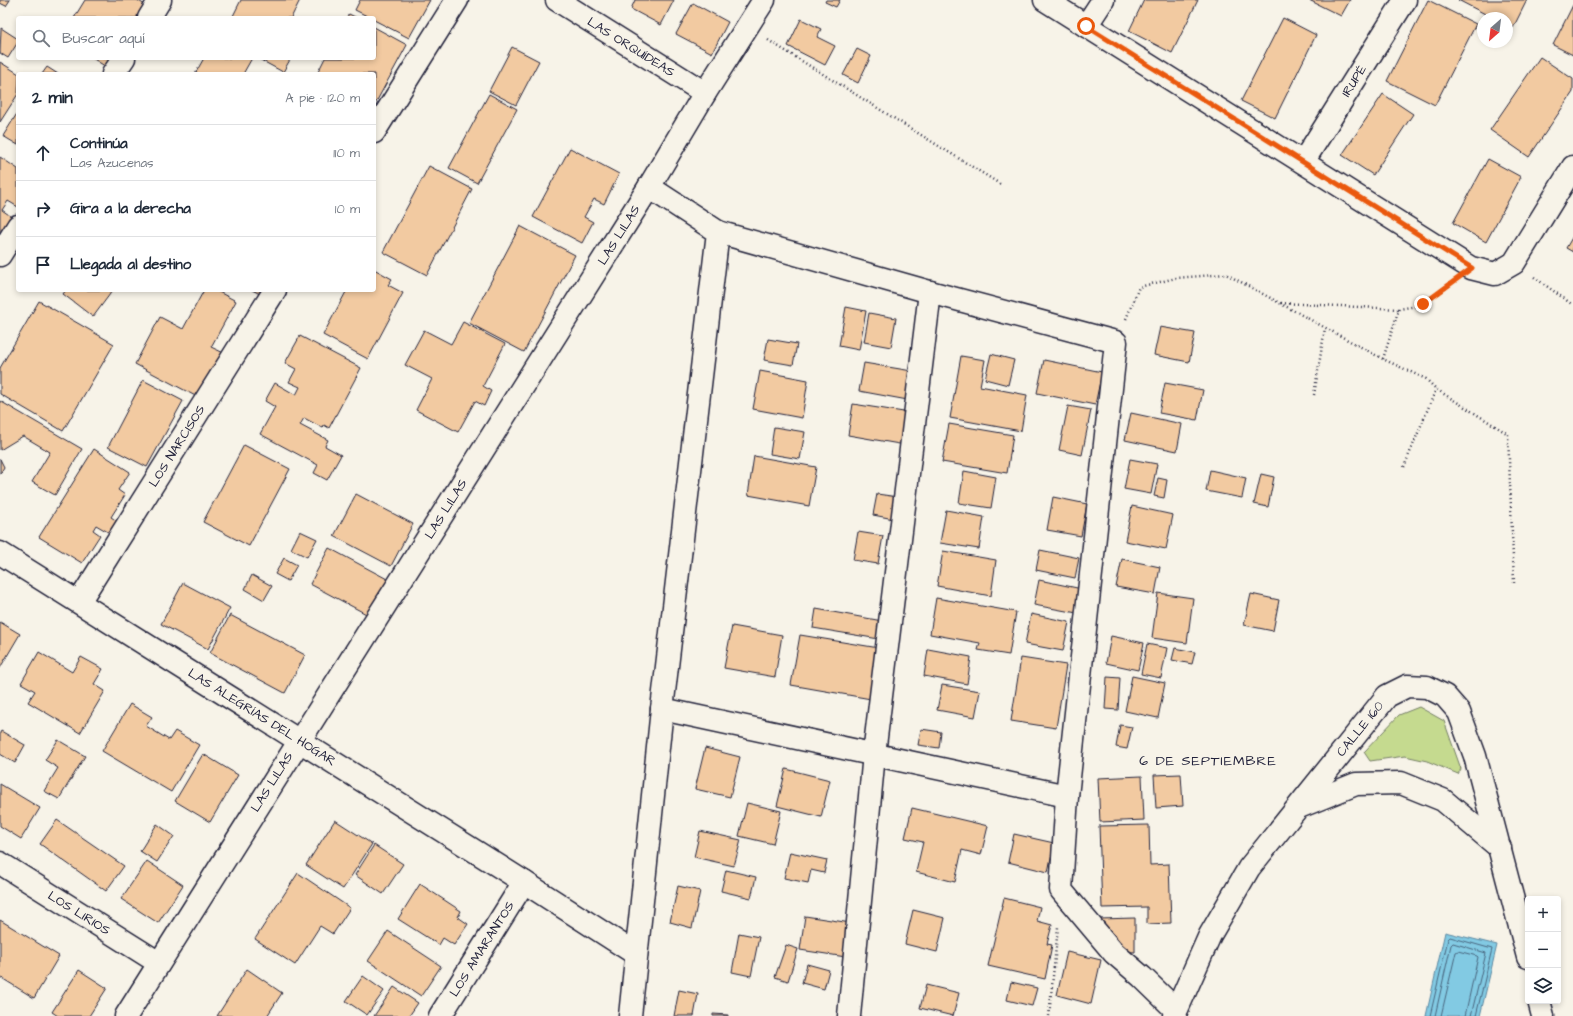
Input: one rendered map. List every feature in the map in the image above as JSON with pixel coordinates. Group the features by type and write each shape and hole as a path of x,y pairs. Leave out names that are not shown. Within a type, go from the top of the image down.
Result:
{"street":[{"path":"150,16 160,0"},
{"path":"376,129 457,0"},
{"name":"LAS ORQUÍDEAS","path":"557,0 706,93"},
{"name":"LAS LILAS","path":"126,1016 649,187 764,0"},
{"path":"1045,0 1472,268 1495,274 1514,263 1573,167"},
{"path":"1086,26 1103,0"},
{"name":"IRUPÉ","path":"1303,162 1405,0"},
{"path":"115,72 123,60"},
{"path":"649,187 718,232 930,292 1116,342 1067,796 1061,890 1114,953 1142,977 1175,1013"},
{"path":"0,255 16,229"},
{"path":"630,1016 662,709 718,232"},
{"name":"LOS NARCISOS","path":"79,602 274,292"},
{"path":"849,1016 874,754 930,292"},
{"name":"LAS ALEGRÍAS DEL HOGAR","path":"0,553 299,740 636,954"},
{"name":"CALLE 160","path":"1175,1013 1210,935 1249,868 1387,696 1406,686 1427,687 1445,696 1459,712 1475,756 1525,945"},
{"path":"662,709 1067,796"},
{"name":"CALLE 160","path":"1297,808 1356,784 1401,783 1444,800 1500,848"},
{"name":"LOS LIRIOS","path":"0,863 159,963"},
{"name":"LOS AMARANTOS","path":"440,1016 524,882"},
{"path":"1540,1004 1543,1016"}],"path":[{"path":"747,27 1000,184"},
{"path":"1514,263 1573,305"},
{"path":"1278,303 1399,309 1423,304 1472,268"},
{"path":"1116,342 1139,287 1176,278 1226,274 1382,359 1426,379 1436,389 1508,434 1514,583"},
{"path":"1382,359 1399,309"},
{"path":"1314,395 1325,328"},
{"path":"1404,467 1436,389"},
{"path":"1048,1016 1061,890"}],"green space":[{"path":"1419,707 1444,721 1461,769 1458,774 1427,761 1405,756 1370,761 1364,752 1399,715"}],"water":[{"path":"1445,932 1497,945 1480,1016 1426,1016"}],"building":[{"path":"0,0 10,0 6,6 0,3"},
{"path":"85,0 137,0 147,6 141,16 75,16"},
{"path":"241,0 300,0 292,16 233,16"},
{"path":"360,0 430,0 409,38 376,21 376,16 367,16 355,10"},
{"path":"635,0 674,0 661,25 631,9"},
{"path":"826,0 840,0 836,7 825,2"},
{"path":"1144,0 1198,0 1172,53 1129,31"},
{"path":"1309,0 1350,0 1341,16"},
{"path":"1428,0 1476,24 1435,105 1387,81"},
{"path":"1458,0 1527,0 1513,28 1513,12 1481,12"},
{"path":"693,3 728,22 712,53 676,34"},
{"path":"1573,5 1573,55 1553,45"},
{"path":"1283,18 1316,35 1275,118 1241,101"},
{"path":"801,19 821,29 817,37 835,46 825,65 788,46"},
{"path":"1,28 16,38 16,45 8,58 0,53"},
{"path":"376,28 407,45 376,102 376,72 318,72 324,60 376,60"},
{"path":"512,47 539,61 516,105 489,91"},
{"path":"857,49 871,56 858,83 843,75"},
{"path":"1540,57 1573,79 1573,92 1529,157 1490,130"},
{"path":"95,60 114,60 108,68"},
{"path":"203,60 251,60 244,72 196,72"},
{"path":"261,60 290,60 283,72"},
{"path":"0,62 16,72 16,97 0,122"},
{"path":"47,67 55,72 43,72"},
{"path":"489,94 517,109 477,183 449,168"},
{"path":"1383,94 1413,114 1373,175 1342,155"},
{"path":"16,115 16,144 3,136"},
{"path":"570,148 619,174 604,204 594,199 584,217 593,222 582,243 533,217"},
{"path":"0,157 16,168 16,206 8,201 2,210 12,217 0,237"},
{"path":"1488,159 1521,177 1486,242 1453,223"},
{"path":"429,166 472,189 427,275 383,252"},
{"path":"520,226 575,255 524,352 469,323"},
{"path":"1573,236 1573,252 1566,248"},
{"path":"376,270 392,279 388,285 403,293 368,359 323,335 346,292 376,292"},
{"path":"64,292 112,292 93,317 63,294"},
{"path":"203,292 219,292 236,301 211,347 228,355 203,400 135,364 160,317 183,329"},
{"path":"256,292 264,292 262,295"},
{"path":"39,301 114,344 63,431 0,394 0,368"},
{"path":"846,307 866,311 859,350 839,346"},
{"path":"869,313 896,318 891,347 864,342"},
{"path":"463,322 505,344 483,386 491,391 484,406 475,401 458,432 416,410 432,379 405,365 424,330 451,344"},
{"path":"1160,327 1195,333 1189,362 1154,355"},
{"path":"300,336 361,368 329,428 324,425 323,428 304,418 300,425 328,440 325,446 341,455 327,480 314,473 318,465 260,434 275,407 265,401 275,383 296,395 300,387 289,382 296,369 285,363"},
{"path":"768,339 797,344 793,365 764,360"},
{"path":"991,354 1014,360 1008,385 985,379"},
{"path":"961,356 985,360 980,386 1027,395 1021,431 950,418"},
{"path":"1044,360 1102,372 1095,405 1037,393"},
{"path":"864,363 918,372 913,401 859,391"},
{"path":"760,371 808,380 802,418 753,409"},
{"path":"143,380 183,401 147,467 108,447"},
{"path":"1165,383 1203,390 1197,420 1159,413"},
{"path":"0,401 82,449 55,495 32,482 50,452 23,436 0,450"},
{"path":"853,404 910,413 905,445 848,435"},
{"path":"1068,406 1091,410 1082,455 1059,450"},
{"path":"1131,413 1182,424 1177,451 1125,440"},
{"path":"949,424 1013,435 1007,473 942,462"},
{"path":"774,427 805,432 800,459 770,454"},
{"path":"244,445 290,469 249,546 203,522"},
{"path":"94,449 130,472 118,490 125,495 111,517 120,523 113,535 96,525 93,530 100,535 82,563 39,537"},
{"path":"754,456 816,467 809,506 748,495"},
{"path":"0,459 4,467 0,474"},
{"path":"1130,459 1157,464 1151,494 1124,489"},
{"path":"1210,470 1246,478 1242,498 1206,491"},
{"path":"964,471 996,477 991,508 959,503"},
{"path":"1261,474 1274,477 1268,507 1254,504"},
{"path":"1158,478 1167,480 1164,498 1154,496"},
{"path":"356,494 413,524 391,566 334,536"},
{"path":"877,494 898,497 894,519 873,515"},
{"path":"1053,497 1087,504 1081,536 1047,530"},
{"path":"1132,506 1173,515 1166,549 1125,541"},
{"path":"946,510 984,517 979,549 940,543"},
{"path":"300,531 317,539 307,557 291,549"},
{"path":"858,532 883,536 878,564 853,560"},
{"path":"329,548 389,580 370,616 310,584"},
{"path":"1040,550 1079,558 1075,578 1036,570"},
{"path":"943,551 996,560 991,596 937,586"},
{"path":"284,558 297,565 288,581 275,574"},
{"path":"1122,559 1160,567 1155,594 1116,587"},
{"path":"252,575 272,586 264,600 245,589"},
{"path":"1039,580 1082,589 1077,613 1034,605"},
{"path":"183,583 230,608 208,649 161,624"},
{"path":"1158,593 1193,598 1187,643 1152,638"},
{"path":"1251,594 1279,600 1273,631 1244,625"},
{"path":"936,598 1016,612 1009,655 978,650 980,643 930,634"},
{"path":"816,609 888,622 885,640 813,628"},
{"path":"1031,614 1069,622 1063,651 1025,644"},
{"path":"230,615 305,655 285,693 210,653"},
{"path":"0,622 20,634 0,668"},
{"path":"732,626 782,635 775,677 724,668"},
{"path":"800,635 879,648 871,699 791,685"},
{"path":"1111,636 1144,643 1138,670 1106,663"},
{"path":"1147,644 1167,648 1161,678 1141,674"},
{"path":"1175,648 1195,652 1192,664 1172,660"},
{"path":"928,649 971,657 967,684 924,676"},
{"path":"39,652 72,672 81,657 103,669 94,684 105,691 80,733 28,702 35,691 21,683"},
{"path":"1021,658 1066,665 1056,728 1011,721"},
{"path":"1132,676 1165,683 1158,718 1125,711"},
{"path":"1107,677 1120,678 1118,710 1105,709"},
{"path":"942,685 980,691 975,717 937,710"},
{"path":"130,704 152,717 146,726 169,740 175,731 199,745 171,792 102,751"},
{"path":"1120,725 1132,727 1127,749 1116,747"},
{"path":"921,729 941,732 939,748 918,745"},
{"path":"1,731 25,745 15,763 0,754"},
{"path":"58,740 85,756 59,799 44,791 58,768 45,760"},
{"path":"705,748 740,757 730,797 695,789"},
{"path":"203,754 238,775 210,822 175,801"},
{"path":"786,769 830,780 821,817 777,806"},
{"path":"1181,774 1183,806 1156,808 1154,775"},
{"path":"1142,776 1144,820 1100,822 1098,778"},
{"path":"0,784 40,808 21,839 0,826"},
{"path":"747,803 781,811 773,844 739,836"},
{"path":"912,808 988,826 981,855 962,850 955,882 916,872 923,842 905,838"},
{"path":"57,820 124,866 106,891 40,844"},
{"path":"335,820 372,844 343,889 306,865"},
{"path":"157,824 174,836 157,862 140,851"},
{"path":"1149,825 1150,865 1169,864 1171,923 1147,924 1147,907 1102,908 1099,826"},
{"path":"700,831 741,840 734,866 694,857"},
{"path":"1014,834 1054,843 1048,872 1008,862"},
{"path":"374,845 403,864 383,894 355,875"},
{"path":"790,852 827,860 824,873 811,870 808,883 784,878"},
{"path":"147,861 183,885 158,923 121,899"},
{"path":"726,870 756,877 751,898 721,891"},
{"path":"298,873 350,908 333,934 320,926 295,965 255,939"},
{"path":"420,884 461,911 458,917 468,924 454,945 443,938 439,945 398,919"},
{"path":"678,886 700,891 692,928 670,922"},
{"path":"1004,898 1040,907 1037,921 1052,925 1047,944 1052,945 1045,979 988,966"},
{"path":"913,910 945,918 937,952 905,944"},
{"path":"805,916 851,923 846,957 800,950"},
{"path":"1135,918 1135,952 1118,951 1100,919"},
{"path":"0,920 59,956 34,998 0,977"},
{"path":"388,931 441,966 421,996 368,961"},
{"path":"739,933 759,937 751,976 732,972"},
{"path":"786,945 798,949 788,981 775,977"},
{"path":"1067,952 1101,960 1091,1004 1057,995"},
{"path":"807,964 829,970 824,989 802,983"},
{"path":"247,969 282,993 267,1016 217,1016"},
{"path":"79,970 107,988 89,1016 58,1016 52,1012"},
{"path":"363,976 384,991 367,1015 346,1001"},
{"path":"1011,982 1037,988 1032,1006 1007,1000"},
{"path":"926,985 959,993 953,1016 920,1008"},
{"path":"394,987 418,1003 409,1016 374,1016"},
{"path":"679,990 698,994 694,1016 674,1016"},
{"path":"713,1014 728,1015 728,1016 713,1016"}],"district":[{"name":"6 DE SEPTIEMBRE","path":"1208,761"}],"route":[{"path":"1086,26 1472,268 1423,304"}]}
